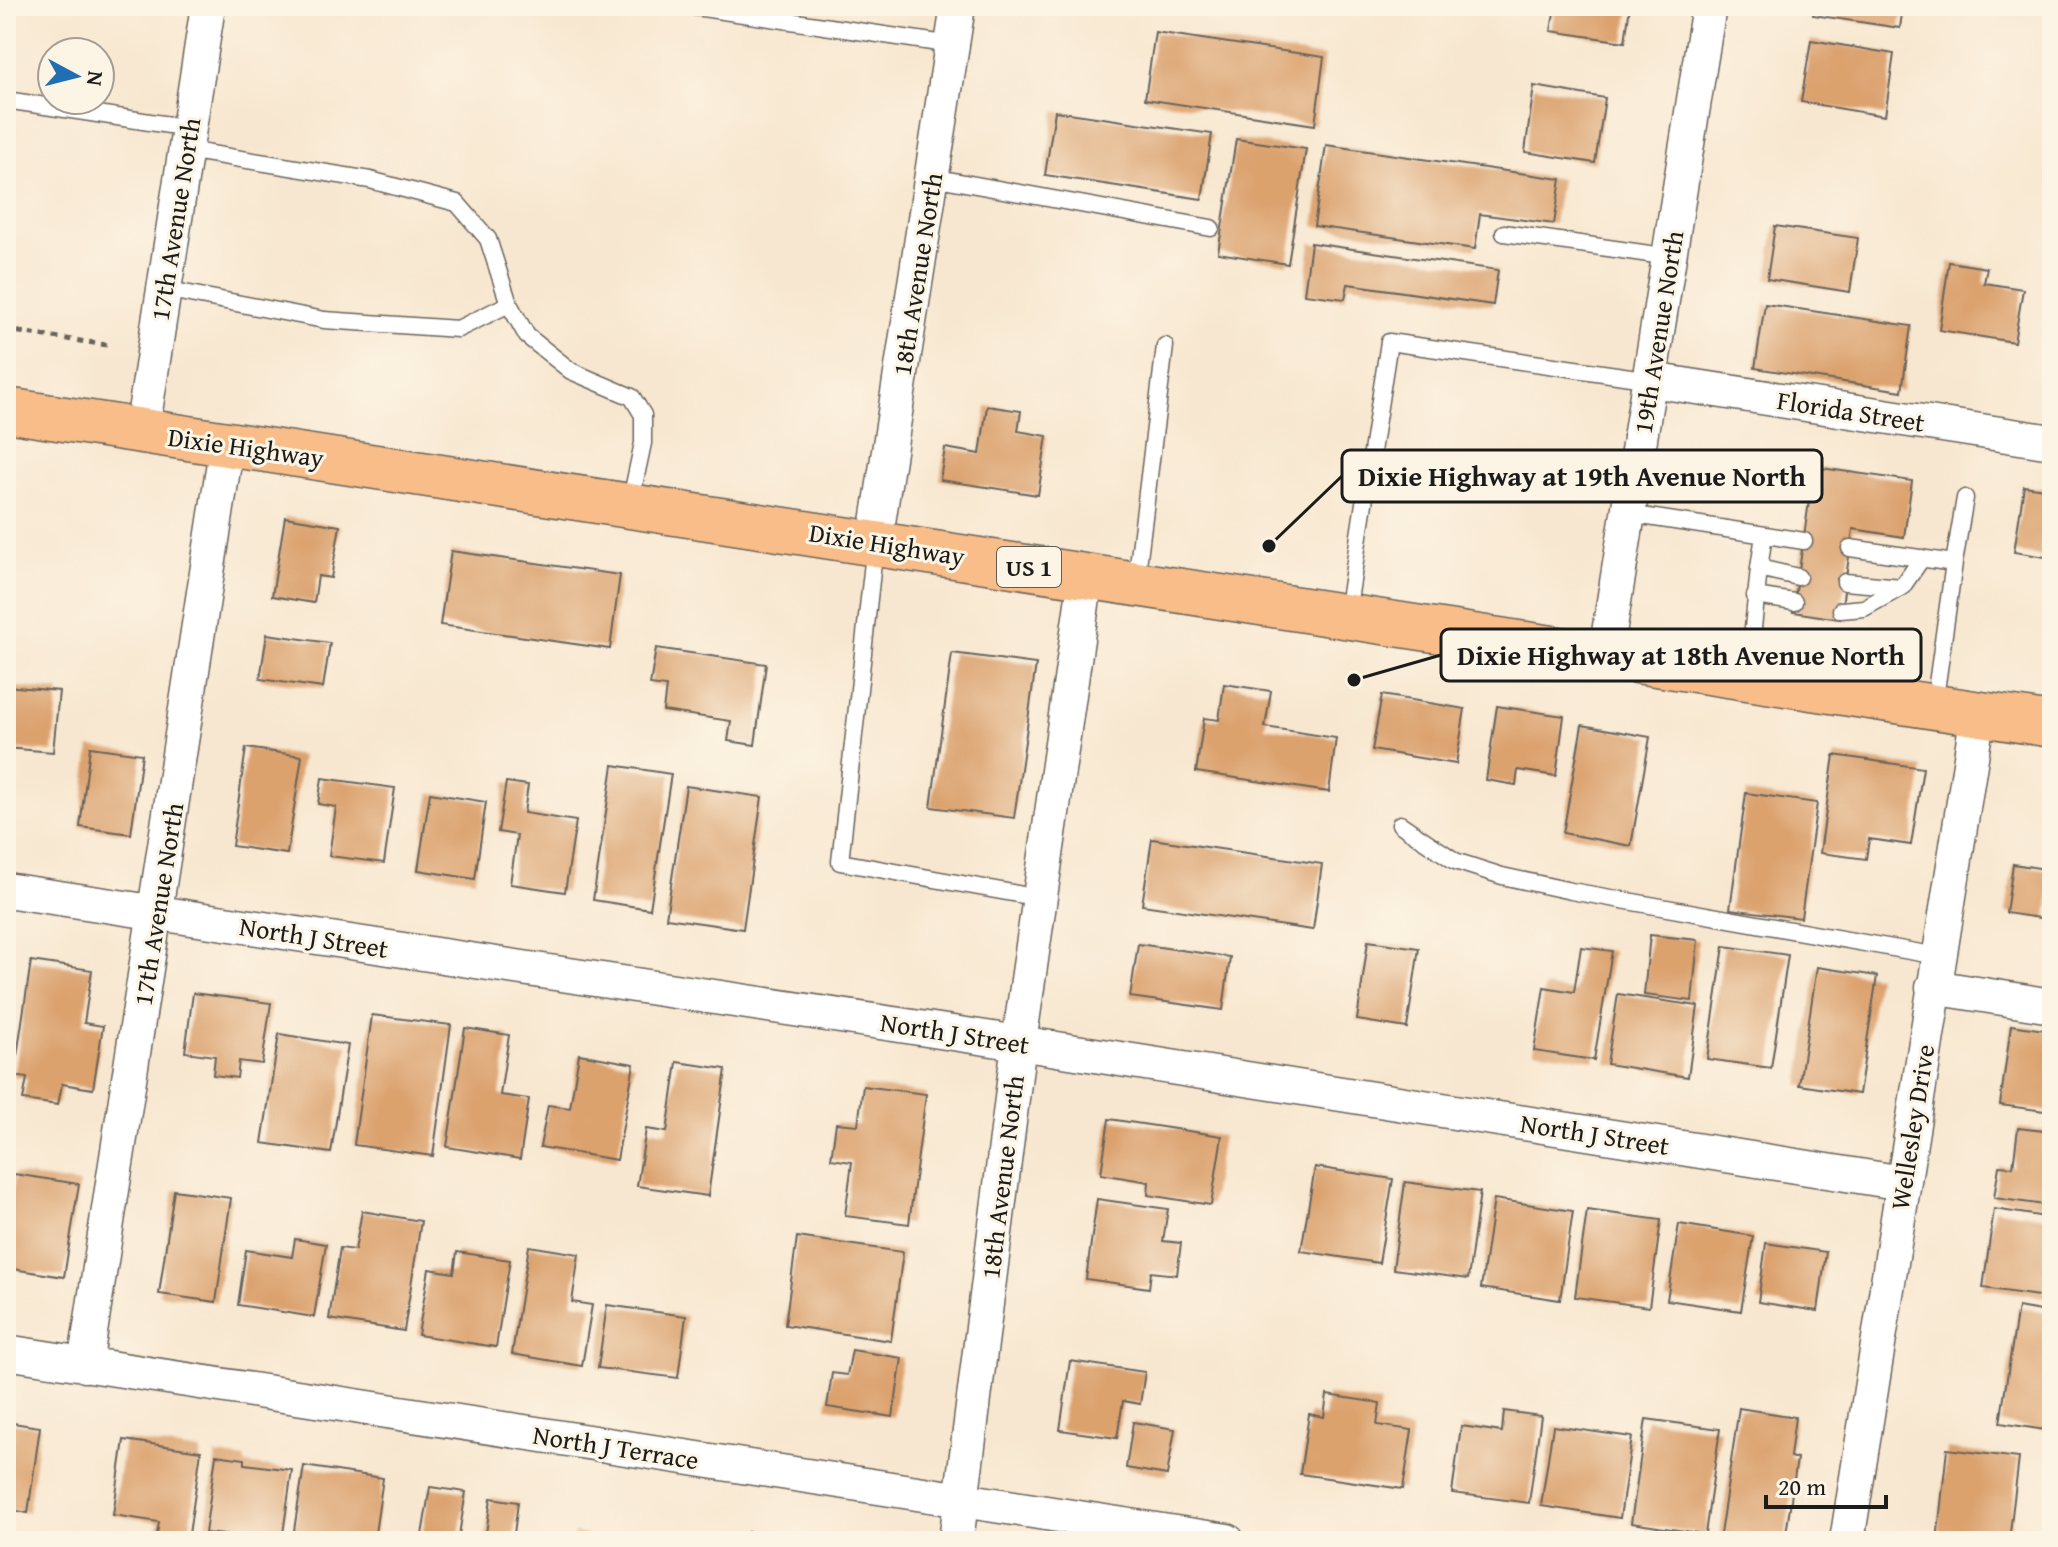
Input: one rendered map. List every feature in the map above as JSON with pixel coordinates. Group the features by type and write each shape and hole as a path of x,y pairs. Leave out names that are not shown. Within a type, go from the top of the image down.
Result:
{"main road":[{"name":"Dixie Highway","path":"6,410 2052,725"}],"street":[{"name":"17th Avenue North","path":"142,431 208,6"},
{"name":"18th Avenue North","path":"875,542 958,6"},
{"name":"19th Avenue North","path":"1605,658 1709,6"},
{"name":"Florida Street","path":"1651,380 2052,442"},
{"name":"17th Avenue North","path":"85,1365 227,443"},
{"name":"18th Avenue North","path":"956,1541 1019,1043 1086,576"},
{"name":"Wellesley Drive","path":"1847,1541 1978,713"},
{"name":"North J Street","path":"6,890 1019,1043 1903,1183"},
{"path":"1936,972 2052,1006"},
{"name":"North J Terrace","path":"6,1352 1227,1541"}],"lane":[{"path":"689,6 952,45"},
{"path":"6,100 370,180 457,203 488,239 509,304 527,336 571,371 632,397 638,406 643,415 643,443 630,505"},
{"path":"932,177 1211,228"},
{"path":"1504,233 1670,257"},
{"path":"164,289 324,320 458,329 509,304"},
{"path":"1347,617 1389,342 1651,380"},
{"path":"1136,584 1165,346"},
{"path":"1933,706 1965,498"},
{"path":"1629,514 1804,541"},
{"path":"1748,680 1764,535"},
{"path":"875,542 840,862 1040,898"},
{"path":"1850,548 1954,563"},
{"path":"1841,610 1864,608 1902,587 1922,558"},
{"path":"1759,568 1798,577"},
{"path":"1845,582 1902,587"},
{"path":"1755,596 1794,602"},
{"path":"1400,824 1455,861 1502,876 1936,972"}],"path":[{"path":"6,330 107,345"}],"building":[{"path":"1194,6 1234,6 1233,15"},
{"path":"1555,6 1630,6 1625,42 1551,31"},
{"path":"1815,6 1903,6 1900,28 1813,15"},
{"path":"1155,32 1324,57 1315,125 1145,99"},
{"path":"1811,40 1894,54 1885,116 1801,102"},
{"path":"1534,86 1605,98 1595,163 1525,152"},
{"path":"1055,111 1212,134 1202,199 1045,175"},
{"path":"1236,139 1306,149 1288,264 1218,253"},
{"path":"1326,145 1561,179 1554,224 1480,214 1475,249 1314,226"},
{"path":"1775,226 1858,238 1850,292 1767,279"},
{"path":"1311,243 1498,270 1493,305 1348,284 1345,299 1304,294"},
{"path":"1949,262 1987,268 1984,283 2023,289 2014,342 1939,330"},
{"path":"1765,304 1911,326 1902,391 1755,368"},
{"path":"987,406 1021,411 1018,431 1047,436 1038,495 940,480 945,448 980,454"},
{"path":"1814,467 1912,481 1904,537 1853,529 1840,619 1793,612"},
{"path":"2024,486 2052,490 2052,558 2014,552"},
{"path":"285,517 340,526 331,578 318,576 314,603 272,596"},
{"path":"451,551 620,575 610,649 440,625"},
{"path":"267,634 330,643 323,688 260,679"},
{"path":"656,648 766,664 755,745 728,741 731,721 663,711 666,687 650,685"},
{"path":"952,653 1036,664 1014,818 931,807"},
{"path":"1224,684 1271,691 1265,727 1336,738 1329,792 1196,772 1204,718 1219,720"},
{"path":"6,686 59,691 53,752 6,748"},
{"path":"1382,695 1465,709 1456,764 1372,750"},
{"path":"1497,706 1564,716 1556,776 1518,770 1516,785 1486,780"},
{"path":"1582,725 1650,737 1631,846 1563,833"},
{"path":"90,747 142,754 131,834 80,827"},
{"path":"246,748 302,756 287,854 232,846"},
{"path":"1834,755 1923,768 1911,845 1869,839 1866,859 1820,853"},
{"path":"613,765 671,774 650,909 593,900"},
{"path":"322,778 395,788 384,863 329,856 336,807 318,804"},
{"path":"506,782 528,785 524,813 576,821 565,892 510,884 517,835 498,832"},
{"path":"686,786 762,797 743,929 666,918"},
{"path":"430,793 486,802 475,879 418,870"},
{"path":"1746,793 1817,803 1801,918 1730,909"},
{"path":"1152,839 1322,864 1313,930 1142,905"},
{"path":"2013,864 2052,870 2047,919 2006,913"},
{"path":"1650,935 1698,940 1692,1001 1644,995"},
{"path":"1368,941 1419,948 1407,1028 1357,1020"},
{"path":"1138,944 1230,957 1223,1010 1130,997"},
{"path":"1724,946 1788,955 1771,1068 1707,1059"},
{"path":"1581,947 1612,951 1594,1060 1534,1051 1544,987 1574,992"},
{"path":"31,961 92,970 84,1023 103,1026 93,1089 62,1084 58,1105 23,1100 27,1078 14,1076"},
{"path":"1817,967 1877,976 1859,1094 1799,1085"},
{"path":"193,993 271,1003 262,1064 239,1061 237,1078 213,1075 215,1056 185,1052"},
{"path":"1618,994 1698,1006 1688,1077 1607,1064"},
{"path":"372,1015 451,1025 433,1156 354,1145"},
{"path":"2011,1025 2052,1031 2052,1112 2000,1105"},
{"path":"465,1028 509,1035 500,1095 529,1099 520,1159 447,1147"},
{"path":"279,1034 348,1045 331,1153 262,1143"},
{"path":"579,1054 634,1064 617,1160 540,1147 548,1105 570,1108"},
{"path":"677,1062 726,1069 708,1196 637,1186 646,1129 667,1132"},
{"path":"863,1086 926,1094 909,1224 845,1216 852,1162 831,1159 836,1123 858,1125"},
{"path":"1109,1119 1222,1136 1211,1205 1148,1195 1149,1182 1101,1174"},
{"path":"2018,1128 2052,1132 2052,1206 1994,1198 1999,1166 2013,1167"},
{"path":"1315,1167 1393,1179 1379,1263 1301,1251"},
{"path":"14,1174 79,1184 64,1277 6,1268 6,1194 12,1194"},
{"path":"1405,1182 1480,1192 1468,1279 1393,1269"},
{"path":"174,1190 231,1198 216,1302 159,1294"},
{"path":"1097,1199 1168,1209 1163,1241 1181,1243 1177,1275 1151,1272 1149,1288 1086,1279"},
{"path":"1494,1199 1573,1211 1560,1300 1481,1288"},
{"path":"1994,1209 2052,1218 2052,1298 1983,1288"},
{"path":"1587,1210 1661,1220 1649,1307 1575,1297"},
{"path":"362,1211 421,1221 404,1331 329,1319 340,1248 355,1250"},
{"path":"1679,1224 1753,1236 1741,1311 1667,1300"},
{"path":"797,1237 903,1252 891,1341 785,1325"},
{"path":"295,1239 326,1244 314,1317 238,1305 246,1250 292,1257"},
{"path":"1766,1243 1826,1252 1818,1311 1758,1302"},
{"path":"529,1246 579,1254 572,1302 592,1305 582,1366 512,1354"},
{"path":"457,1252 510,1260 496,1347 418,1335 429,1269 454,1273"},
{"path":"607,1305 686,1316 678,1378 598,1368"},
{"path":"2018,1307 2052,1313 2052,1431 2000,1423"},
{"path":"852,1350 902,1358 893,1417 827,1407 832,1373 847,1375"},
{"path":"1070,1361 1145,1372 1140,1404 1123,1401 1117,1438 1060,1430"},
{"path":"1327,1395 1380,1403 1377,1425 1412,1430 1403,1489 1300,1474 1309,1414 1324,1417"},
{"path":"1739,1408 1795,1417 1790,1457 1797,1459 1785,1541 1719,1541"},
{"path":"1504,1411 1541,1416 1529,1503 1452,1493 1461,1426 1502,1432"},
{"path":"1646,1419 1720,1429 1705,1534 1631,1523"},
{"path":"6,1422 40,1427 28,1513 6,1509"},
{"path":"1133,1422 1175,1429 1167,1475 1126,1468"},
{"path":"1553,1426 1632,1437 1620,1518 1541,1506"},
{"path":"124,1440 201,1451 188,1541 156,1541 159,1522 113,1515"},
{"path":"1947,1449 2019,1458 2009,1541 1937,1541"},
{"path":"216,1455 245,1459 245,1464 292,1470 282,1541 205,1533"},
{"path":"304,1466 383,1478 374,1541 293,1537"},
{"path":"430,1487 466,1492 458,1541 421,1541"},
{"path":"491,1498 518,1502 514,1534 547,1541 485,1541"},
{"path":"748,1532 801,1539 801,1541 747,1541"},
{"path":"574,1533 619,1539 619,1541 573,1541"},
{"path":"388,1534 419,1539 419,1541 387,1541"}],"place":[{"name":"Dixie Highway at 19th Avenue North","path":"1269,546"},
{"name":"Dixie Highway at 18th Avenue North","path":"1354,680"}]}
